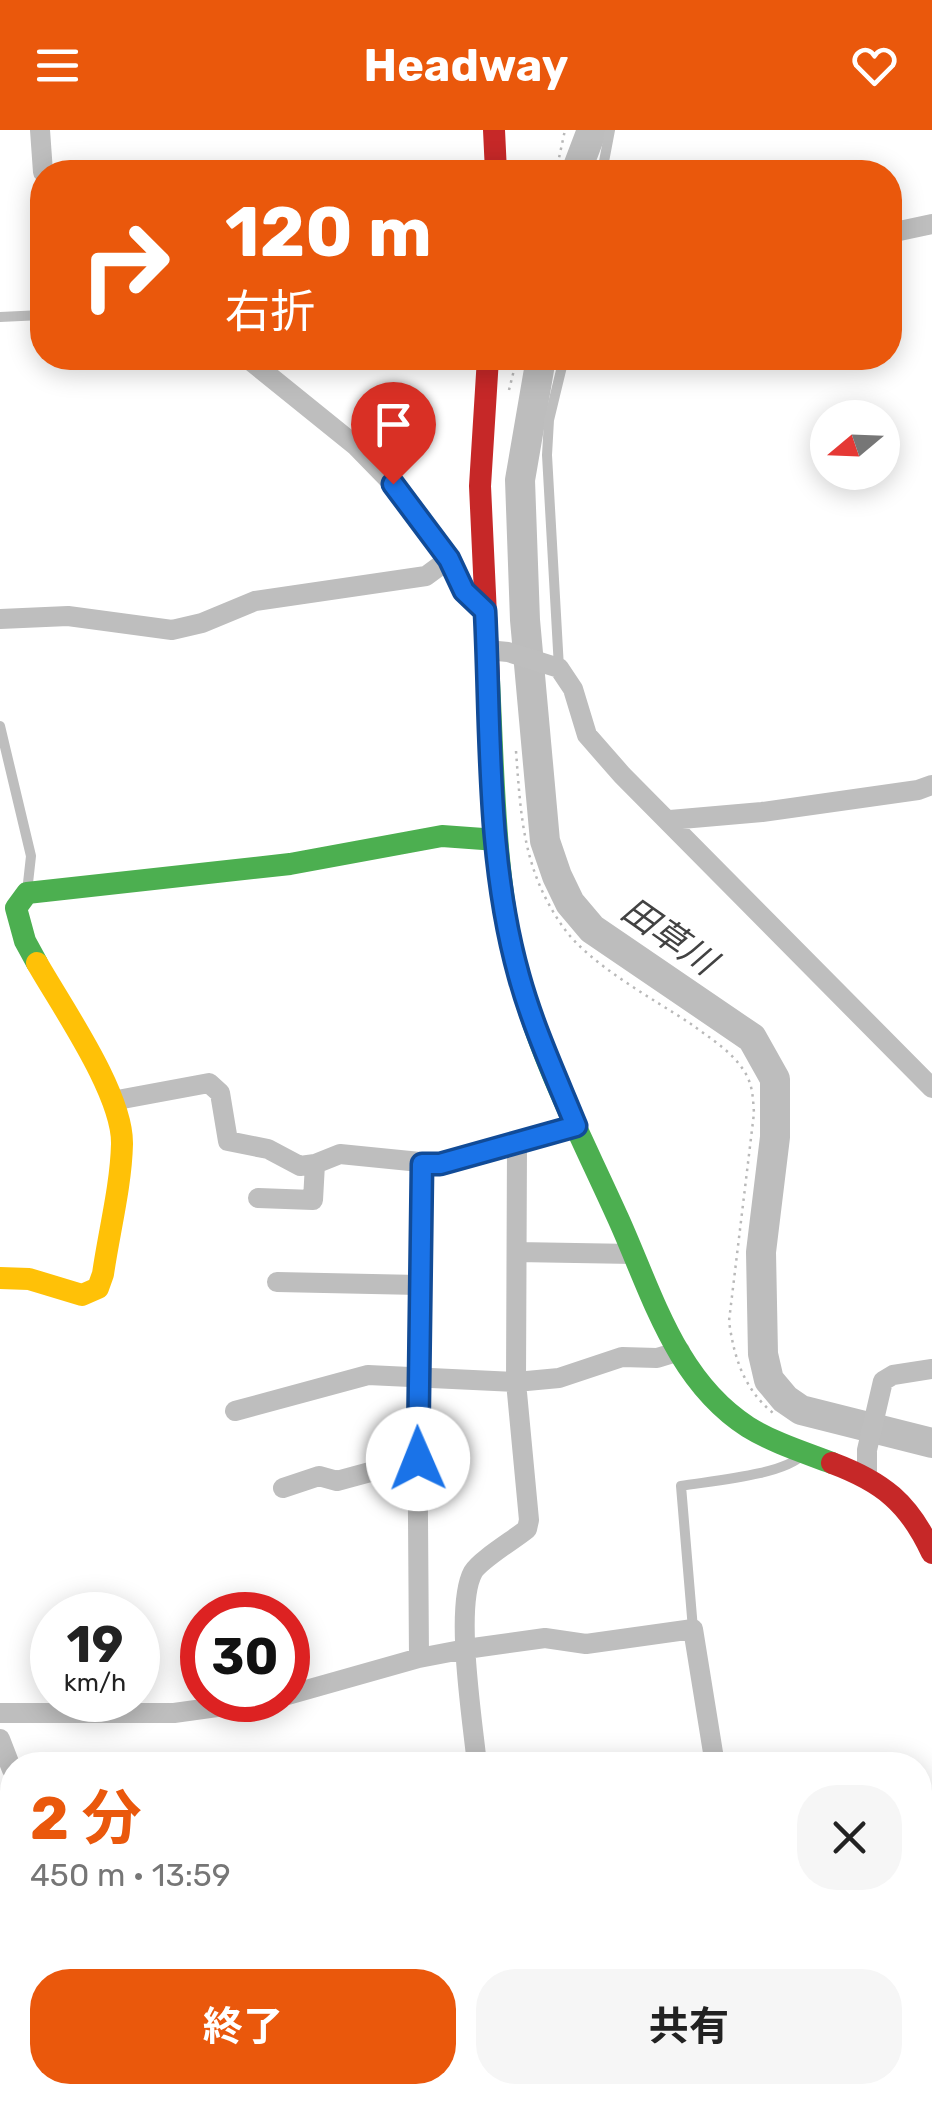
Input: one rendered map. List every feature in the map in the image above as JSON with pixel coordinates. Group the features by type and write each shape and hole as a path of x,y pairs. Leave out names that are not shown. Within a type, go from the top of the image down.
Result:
{"street":[{"path":"40,130 42,160"},
{"path":"494,130 495,160"},
{"path":"902,230 932,224"},
{"path":"262,370 356,446 393,484 449,559 464,591 485,611"},
{"path":"487,370 480,450 485,611 497,651 497,840 506,918 519,977 576,1126 680,1351 701,1386 764,1436 867,1476 907,1507 925,1533 932,1553"},
{"path":"0,619 68,616 172,630 202,624 256,601 426,576 449,559"},
{"path":"497,651 559,668 573,689 587,734 622,775 932,1088"},
{"path":"670,820 762,812 932,785"},
{"path":"0,1278 29,1279 82,1295 98,1288 122,1140 112,1101 25,941 16,908 26,893 290,864 442,836 497,840"},
{"path":"112,1101 209,1082 220,1093 228,1141 268,1149 300,1166 340,1154 440,1164 576,1126"},
{"path":"477,1752 466,1650 468,1598 474,1571 528,1529 516,1382 517,1144"},
{"path":"258,1198 314,1200 315,1164"},
{"path":"419,1658 417,1378 422,1164"},
{"path":"516,1252 634,1254"},
{"path":"277,1282 419,1285"},
{"path":"235,1411 368,1374 516,1382 558,1378 622,1358 657,1358 680,1351"},
{"path":"867,1476 867,1450 883,1381 893,1375 932,1370"},
{"path":"283,1488 319,1476 337,1481 418,1459"},
{"path":"310,1689 419,1658 466,1650 544,1638 586,1644 693,1629 713,1752"},
{"path":"0,1713 180,1712"}],"lane":[{"path":"604,160 610,130"},
{"path":"0,317 30,316"},
{"path":"559,668 547,454 561,370"},
{"path":"0,726 31,856 26,893"},
{"path":"693,1629 682,1486 795,1463 806,1451"}],"path":[{"path":"559,160 565,130"},
{"path":"507,397 514,370"},
{"path":"516,748 522,838 532,867 564,928 599,962 720,1045 747,1076 754,1113 728,1321 742,1374 760,1402 776,1416"}],"waterway":[{"name":"田草川","path":"581,160 592,130"},
{"name":"田草川","path":"539,370 520,480 525,620 545,841 557,876 570,903 592,929 752,1038 775,1079 775,1137 761,1252 763,1354 769,1380 801,1410 932,1443"}],"traffic: fast":[{"path":"489,680 496,828 510,938 527,1006 563,1098 668,1333 702,1385 748,1427 832,1463"},
{"path":"37,963 25,941 16,908 27,893 290,864 442,836 497,840"}],"traffic: slow":[{"path":"0,1278 29,1279 82,1295 98,1288 119,1176 122,1144 113,1101 89,1051 37,963"}],"traffic: jam":[{"path":"494,130 495,160"},
{"path":"487,370 480,486 489,680"},
{"path":"832,1463 866,1478 892,1496 914,1521 932,1553"}],"route":[{"path":"393,484 449,559 464,591 485,611 497,840 506,918 519,977 576,1126 440,1164 422,1164 418,1459"}]}
